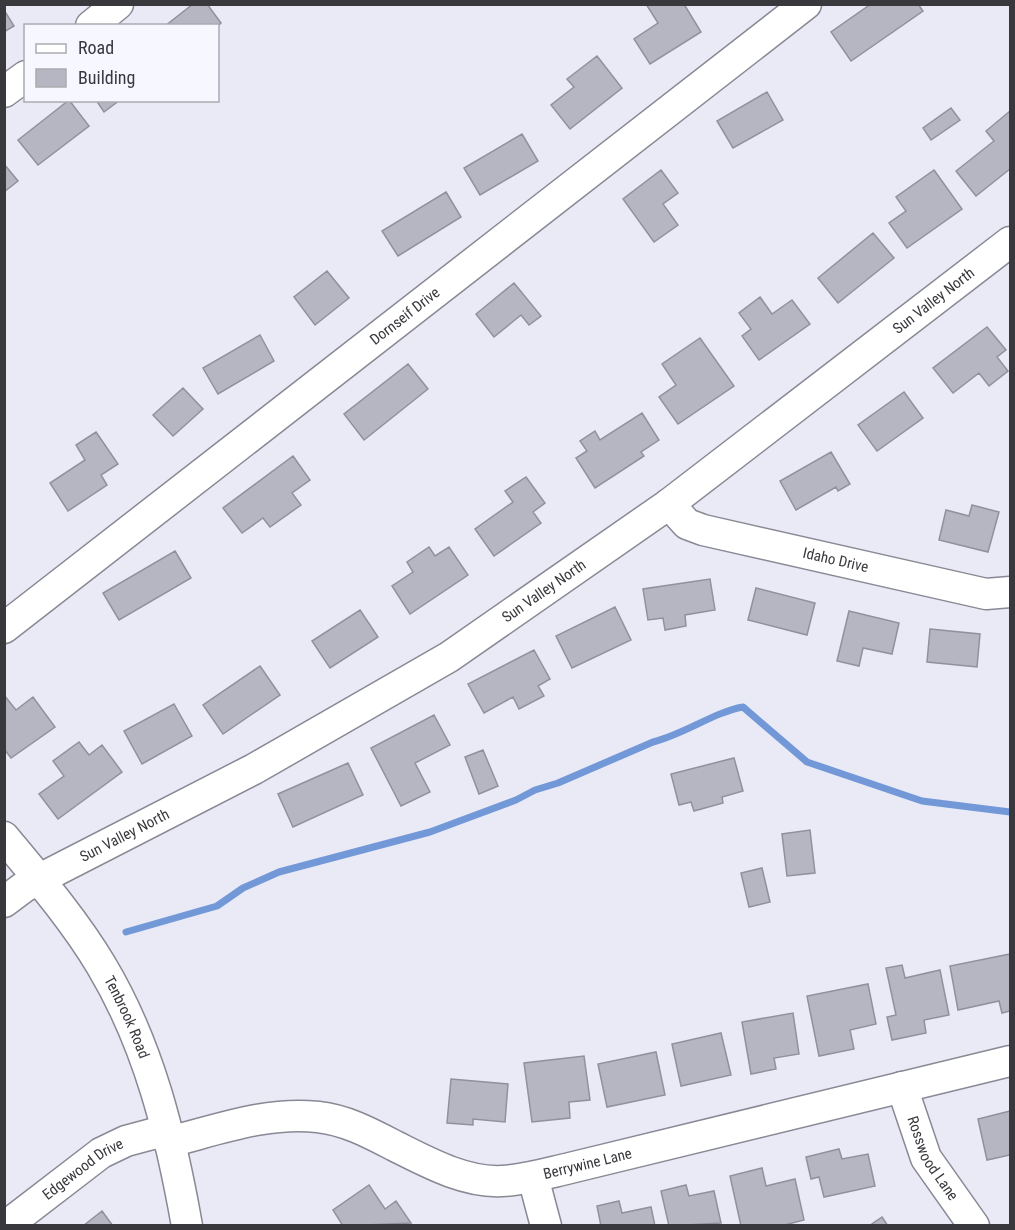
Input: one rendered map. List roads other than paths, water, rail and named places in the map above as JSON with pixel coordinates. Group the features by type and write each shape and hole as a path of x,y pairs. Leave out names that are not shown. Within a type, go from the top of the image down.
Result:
{"street":[{"path":"93,24 118,4"},
{"name":"Dornseif Drive","path":"4,628 806,4"},
{"path":"4,92 24,77"},
{"name":"Sun Valley North","path":"4,902 39,879 254,769 449,657 669,504 1011,242"},
{"name":"Idaho Drive","path":"669,504 687,524 703,530 986,594 1011,592"},
{"name":"Tenbrook Road","path":"4,837 39,879 88,945 112,985 144,1051 168,1136 187,1226"},
{"name":"Berrywine Lane","path":"168,1136 279,1117 318,1117 350,1124 441,1168 467,1177 502,1181 533,1177 1011,1061"},
{"name":"Rosswood Lane","path":"902,1087 926,1158 938,1179 974,1226"},
{"name":"Edgewood Drive","path":"6,1226 101,1153 126,1141 168,1136"},
{"path":"533,1177 546,1226"}],"waterway":[{"path":"126,932 217,906 243,888 279,872 430,832 558,783 721,713 743,707 807,762 922,801 1010,812"}]}
